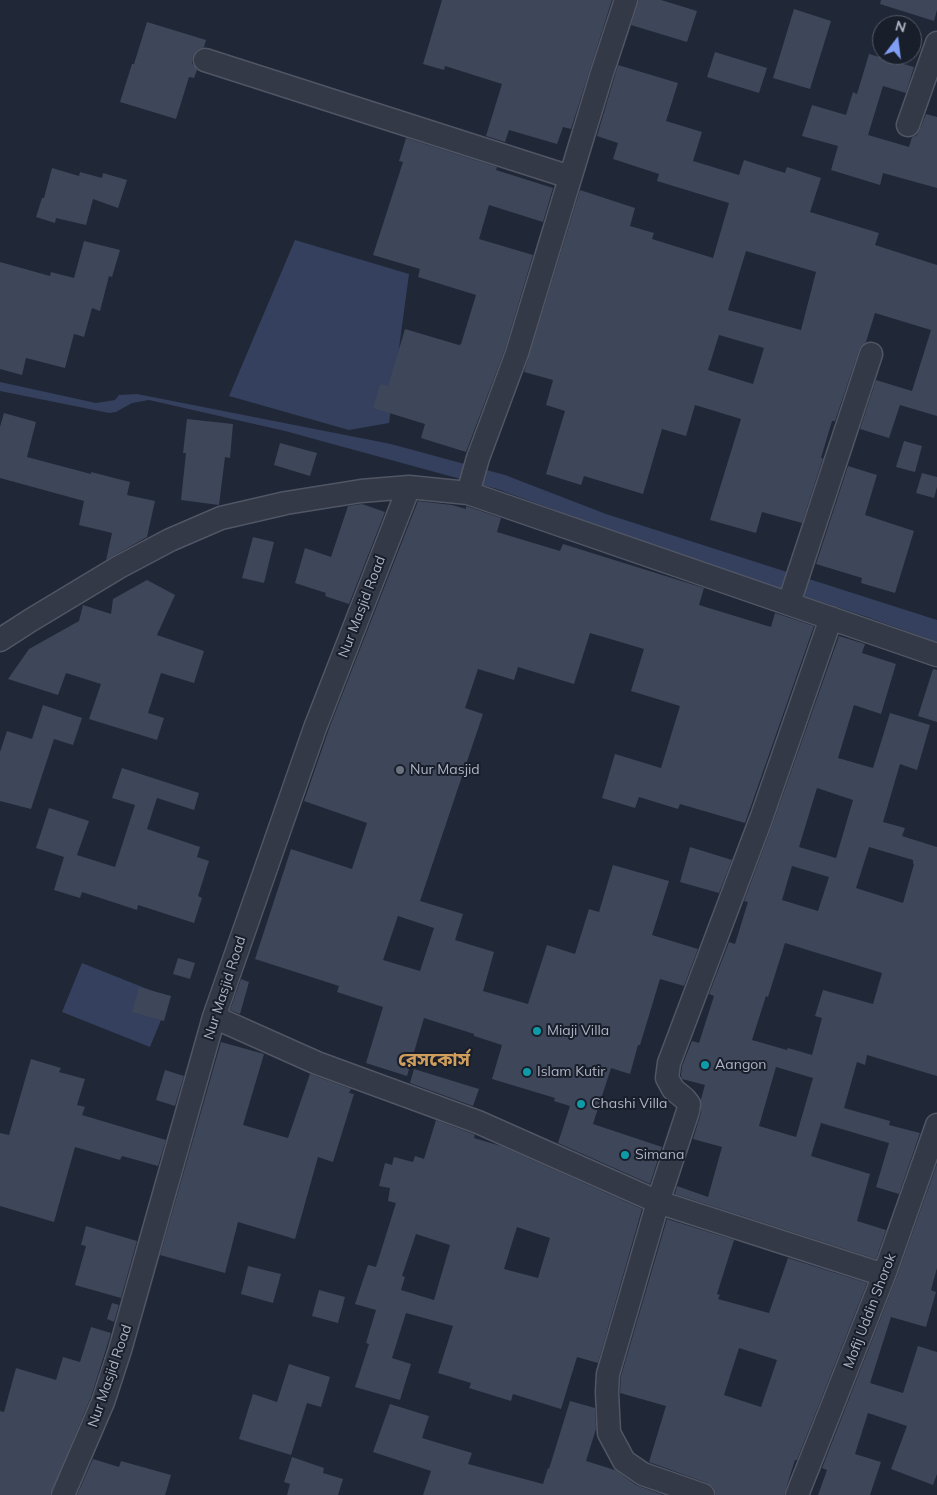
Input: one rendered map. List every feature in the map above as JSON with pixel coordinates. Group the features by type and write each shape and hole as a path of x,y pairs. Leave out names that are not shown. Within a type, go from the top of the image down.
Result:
{"street":[{"path":"468,493 478,458 517,352 626,0"},
{"path":"908,125 937,43"},
{"path":"205,60 570,177"},
{"path":"789,603 872,354"},
{"path":"0,640 119,567 170,540 221,518 286,503 409,487 468,493 937,655"},
{"name":"Nur Masjid Road","path":"63,1495 103,1402 120,1350 214,1016 315,728 409,487"},
{"path":"703,1495 642,1474 624,1461 610,1433 607,1392 608,1374 658,1202 688,1111 688,1104 685,1099 673,1089 667,1078 669,1063 761,819 831,618"},
{"path":"214,1016 317,1063 478,1122 658,1202 884,1276"},
{"name":"Mofij Uddin Shorok","path":"797,1495 884,1276 937,1126"}],"water":[{"path":"295,240 409,274 389,423 349,430 229,396"},
{"path":"0,382 96,403 115,400 119,395 137,394 391,444 505,475 606,514 937,620 937,642 671,552 497,489 285,431 149,400 132,403 116,412 109,413 0,391"},
{"path":"82,963 170,998 150,1047 62,1012"}],"building":[{"path":"442,0 612,0 571,129 563,127 557,144 509,130 505,142 486,136 502,84 445,66 444,70 423,64"},
{"path":"639,0 661,0 697,11 687,42 631,25"},
{"path":"881,0 937,0 937,10 934,21 922,17 922,15 915,15 880,4"},
{"path":"794,9 831,21 810,89 773,78"},
{"path":"147,22 206,40 204,47 197,50 193,56 192,63 197,70 194,78 189,77 176,119 120,102"},
{"path":"715,52 767,68 759,93 707,77"},
{"path":"869,54 872,55 872,65 907,65 914,67 906,93 883,86 868,135 909,147 912,137 917,135 926,114 937,117 937,188 883,173 880,185 831,170 838,146 802,136 812,105 846,115 853,92 857,94"},
{"path":"618,65 678,83 666,121 702,132 693,161 739,175 744,160 785,173 787,167 821,178 810,212 879,233 875,245 937,265 937,416 900,405 889,438 860,429 876,380 912,391 931,330 875,313 866,342 859,350 835,421 832,421 821,458 823,458 802,523 762,512 756,533 710,520 741,419 695,405 686,436 662,429 643,494 584,476 581,485 546,474 565,411 546,405 553,380 524,372 580,190 635,208 630,226 654,233 652,239 713,258 729,203 657,181 659,174 613,159 618,143 597,136","holes":["746,251 816,272 801,330 728,310","719,335 764,348 753,384 708,370"]},
{"path":"406,138 497,167 496,170 553,188 543,222 489,205 479,239 533,255 505,349 466,452 421,438 425,424 373,408 380,384 388,386 405,329 459,345 461,344 476,295 418,277 420,269 373,255 403,162 399,161"},
{"path":"52,168 79,176 80,172 102,178 103,173 127,180 118,208 93,199 86,225 56,218 55,223 36,217 42,198 44,198"},
{"path":"84,241 120,250 112,277 109,276 100,311 92,308 84,337 74,334 65,368 26,358 22,375 0,369 0,262 50,276 51,272 74,278"},
{"path":"4,413 36,422 27,457 130,482 127,495 155,501 147,537 106,560 112,533 79,525 84,501 0,478 0,427"},
{"path":"187,419 233,424 230,458 225,457 219,505 181,500 186,453 183,453"},
{"path":"904,441 922,446 915,472 896,467"},
{"path":"280,443 317,453 310,476 274,465"},
{"path":"848,466 877,475 865,515 914,531 895,593 861,583 862,578 816,564"},
{"path":"922,473 937,477 934,498 916,493"},
{"path":"418,501 452,505 466,509 466,506 501,518 497,532 560,551 563,544 704,588 699,605 771,627 775,613 814,626 745,823 680,804 678,809 639,797 635,808 602,798 615,754 661,768 680,706 631,691 644,649 590,633 574,684 518,667 514,680 478,669 465,708 483,714 420,901 463,914 455,940 494,952 483,991 528,1004 547,945 575,954 589,909 599,912 613,865 669,881 652,935 698,949 684,986 660,979 630,1074 611,1068 593,1124 662,1147 650,1184 558,1143 570,1106 554,1101 555,1098 492,1079 502,1045 424,1018 407,1076 366,1063 383,1007 337,992 339,986 255,959 291,849 352,869 367,823 304,801 330,726","holes":["398,916 434,928 420,971 383,960"]},
{"path":"362,504 385,512 349,604 325,596 326,593 295,583 305,548 331,557 348,506"},
{"path":"253,537 274,542 264,583 242,578"},
{"path":"147,580 175,595 157,635 204,651 194,683 161,673 148,713 164,718 157,740 89,719 101,684 66,673 58,695 8,679 29,649 79,621 83,605 111,614 113,599"},
{"path":"839,636 865,644 862,653 896,664 881,714 854,705 838,758 873,768 890,713 930,725 917,770 900,764 883,822 905,828 902,836 937,847 937,1076 867,1055 865,1065 857,1062 844,1108 890,1121 889,1125 920,1133 899,1194 876,1187 889,1143 821,1123 811,1156 870,1174 857,1221 886,1230 876,1259 675,1194 677,1186 708,1197 722,1147 693,1139 701,1113 701,1099 705,1085 682,1079 682,1066 692,1041 699,1043 714,996 709,994 729,942 735,944 748,902 744,901","holes":["817,788 853,800 836,858 799,847","869,847 913,860 914,864 903,903 856,888","792,866 829,877 818,911 782,900","785,943 882,973 873,1004 823,990 815,1016 822,1018 812,1055 752,1040 766,996 768,997","776,1067 813,1078 796,1137 759,1126"]},
{"path":"933,669 937,670 937,722 918,716"},
{"path":"43,705 82,718 73,745 54,739 31,809 0,801 0,752 7,731 32,739"},
{"path":"122,768 199,793 194,810 157,798 147,829 200,847 197,857 209,861 198,896 202,898 194,923 138,905 137,910 82,892 80,898 54,890 64,857 36,848 49,808 89,821 77,855 115,867 135,805 112,798"},
{"path":"690,847 732,860 719,893 680,882"},
{"path":"178,958 195,963 190,979 173,974"},
{"path":"241,979 249,982 240,1014 230,1010"},
{"path":"139,987 171,996 164,1021 132,1012"},
{"path":"221,1042 264,1054 243,1125 288,1138 310,1074 351,1089 349,1093 354,1094 333,1162 318,1157 295,1239 238,1222 225,1273 160,1255"},
{"path":"31,1059 61,1068 59,1072 85,1079 77,1105 85,1107 82,1115 166,1140 158,1166 122,1156 120,1160 75,1147 54,1222 0,1206 0,1133 9,1135"},
{"path":"414,1069 479,1089 473,1106 410,1083"},
{"path":"165,1070 184,1076 175,1106 156,1100"},
{"path":"436,1120 473,1134 475,1135 474,1138 501,1146 642,1209 598,1363 577,1357 561,1409 513,1394 511,1401 469,1388 471,1383 438,1373 453,1326 406,1313 392,1358 411,1364 400,1400 355,1387 369,1344 366,1343 376,1310 355,1304 368,1265 376,1267 396,1203 388,1201 390,1188 379,1186 385,1163 392,1165 394,1157 413,1162 415,1156 424,1159","holes":["517,1227 550,1238 538,1278 504,1269","416,1234 450,1245 434,1300 401,1290 405,1277 402,1276"]},
{"path":"937,1164 937,1268 931,1290 936,1292 926,1327 891,1317 870,1383 903,1393 918,1346 937,1352 937,1474 933,1485 891,1469 907,1426 868,1413 855,1454 881,1462 870,1495 818,1495 827,1470 822,1468 896,1279"},
{"path":"667,1219 734,1240 717,1294 720,1295 718,1299 769,1313 788,1258 867,1283 797,1460 795,1460 784,1495 716,1495 713,1487 707,1483 649,1462 666,1406 620,1393 621,1376","holes":["739,1348 777,1360 761,1407 724,1395"]},
{"path":"86,1226 137,1241 121,1298 75,1285 86,1246 81,1245"},
{"path":"248,1266 281,1274 273,1303 241,1294"},
{"path":"319,1290 345,1297 338,1323 312,1316"},
{"path":"112,1303 119,1305 114,1322 107,1319"},
{"path":"91,1327 111,1333 91,1397 50,1495 0,1495 0,1411 4,1412 16,1368 56,1380 63,1357 80,1362"},
{"path":"289,1364 330,1377 321,1407 307,1403 291,1455 239,1439 253,1394 277,1402"},
{"path":"570,1401 595,1408 596,1429 586,1461 615,1470 636,1485 663,1495 423,1495 431,1471 373,1452 390,1404 429,1416 422,1438 472,1453 468,1464 543,1484"},
{"path":"292,1457 324,1468 323,1473 343,1479 338,1495 287,1495 290,1484 284,1482"},
{"path":"93,1459 119,1467 121,1461 171,1475 165,1495 77,1495"}],"place":[{"name":"Nur Masjid","path":"400,770"},
{"name":"Miaji Villa","path":"537,1031"},
{"name":"Aangon","path":"705,1065"},
{"name":"Islam Kutir","path":"527,1072"},
{"name":"Chashi Villa","path":"581,1104"},
{"name":"Simana","path":"625,1155"}],"district":[{"name":"রেসকোর্স","path":"434,1060"}]}
